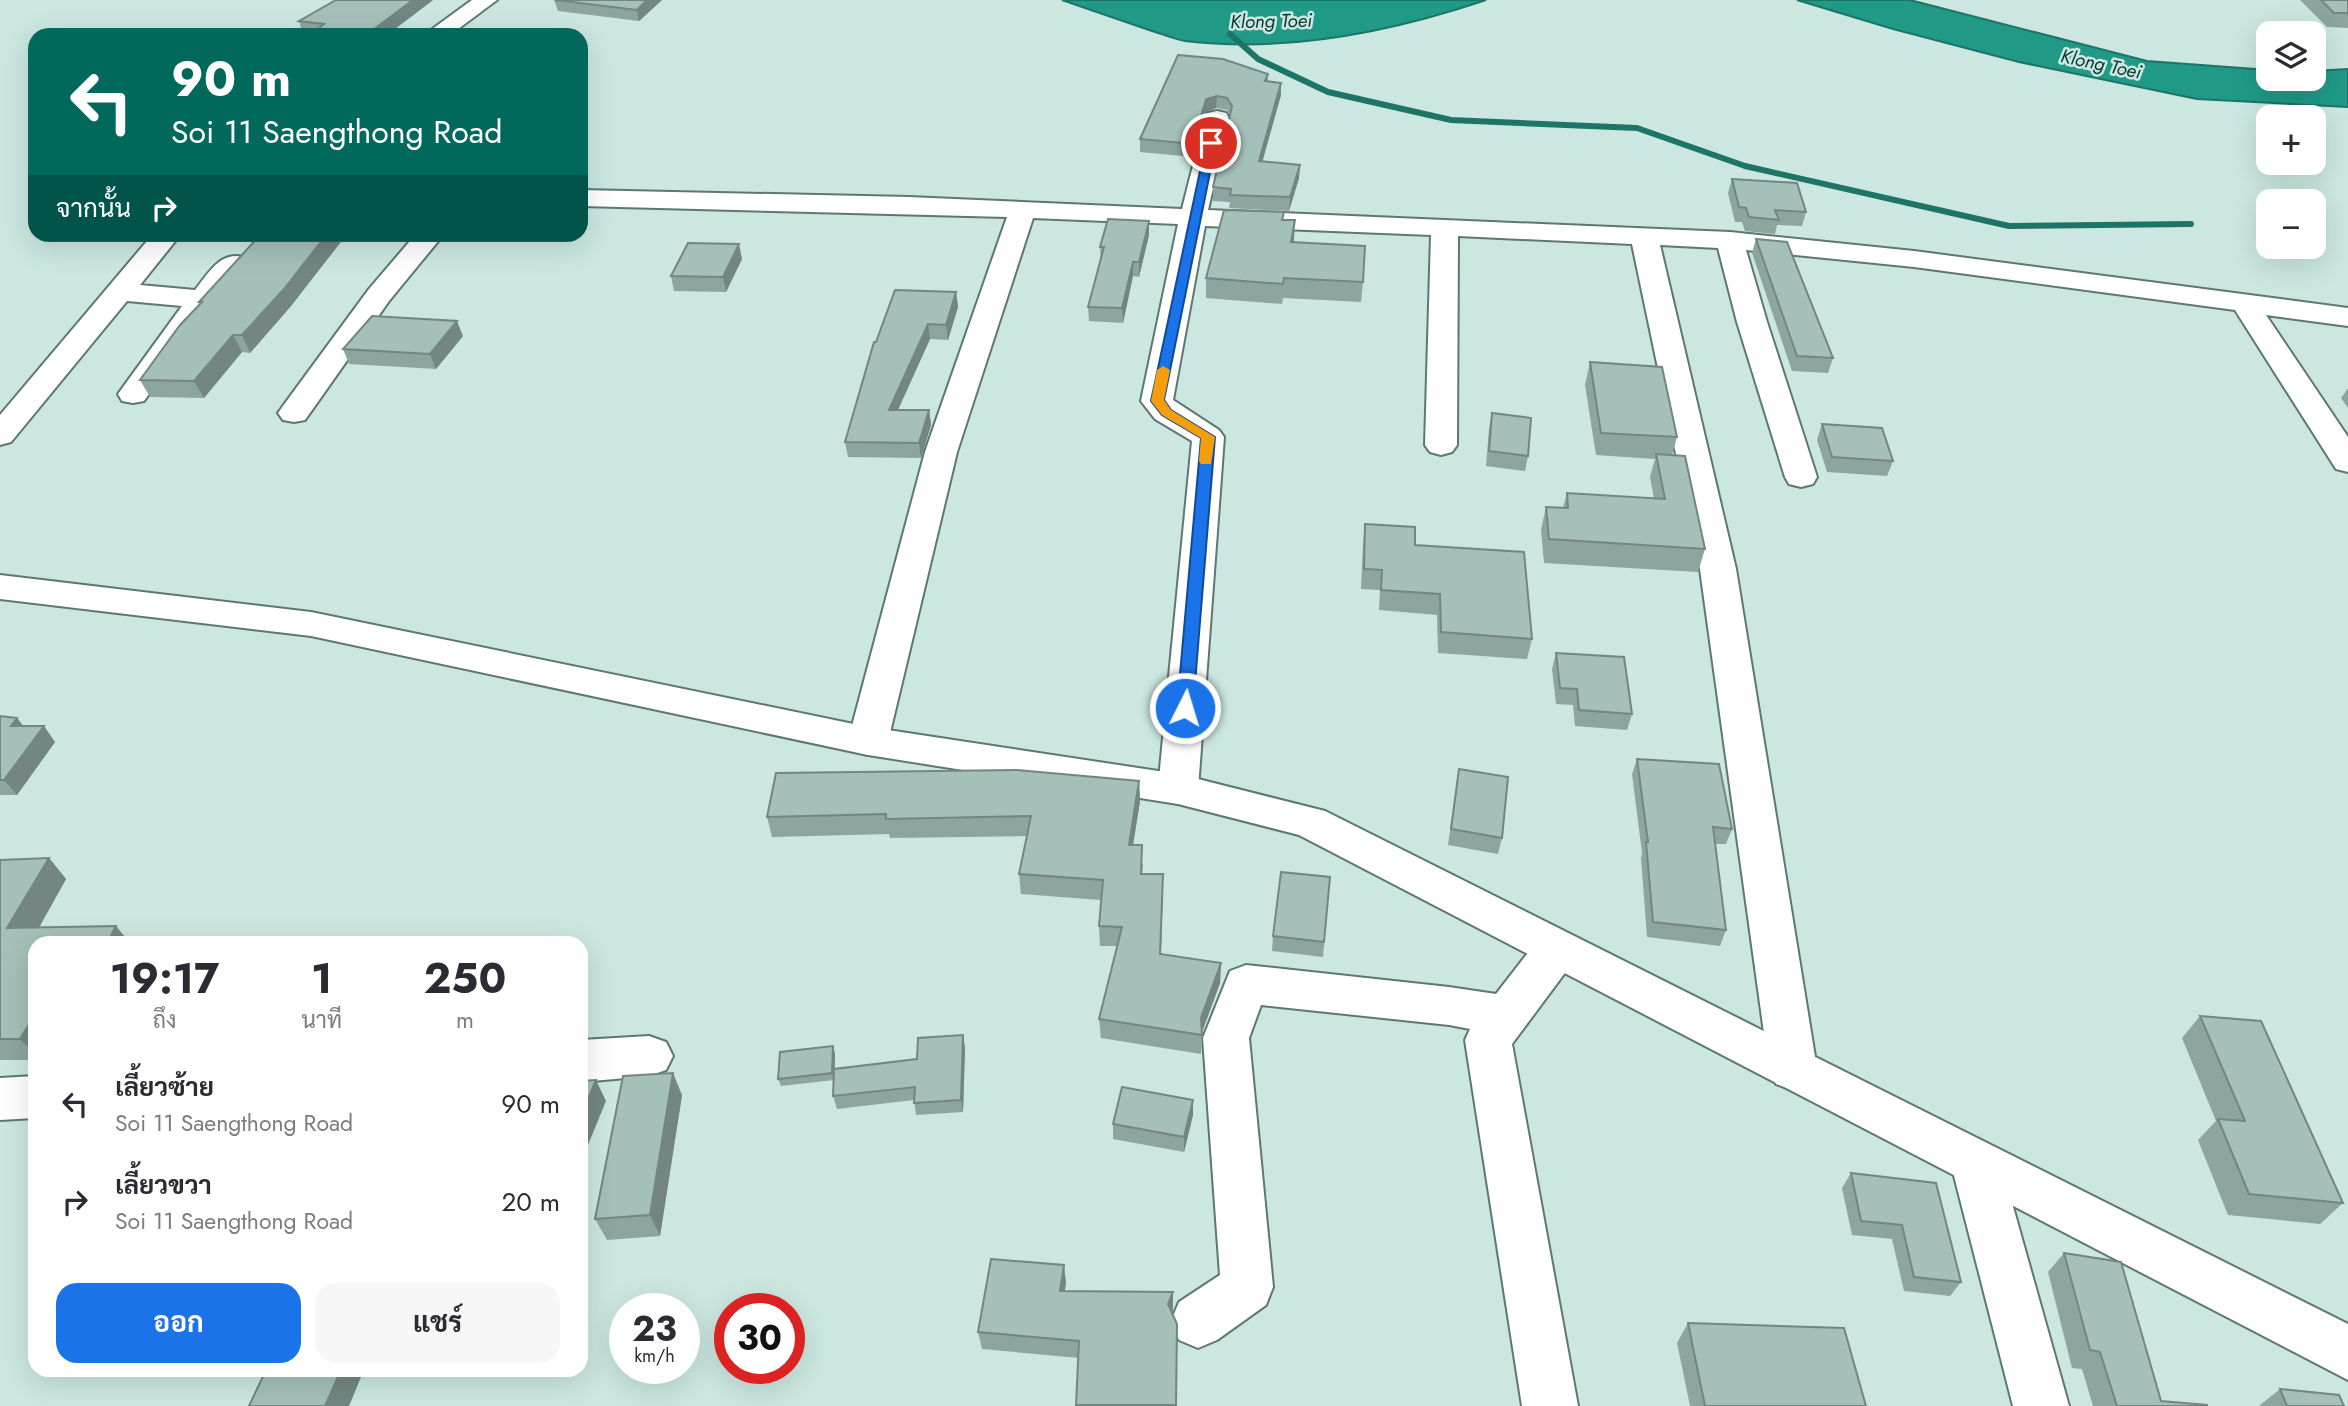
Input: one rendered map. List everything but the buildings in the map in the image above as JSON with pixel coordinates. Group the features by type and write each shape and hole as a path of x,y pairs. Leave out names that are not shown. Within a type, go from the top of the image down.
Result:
{"street":[{"path":"445,28 486,0"},
{"path":"1178,789 1208,437 1166,412 1157,401 1217,118"},
{"path":"588,198 909,205 1730,240 1914,259 2348,317"},
{"path":"868,741 941,452 1023,210"},
{"path":"1441,445 1445,228"},
{"path":"1644,236 1717,569 1793,1069"},
{"path":"1730,240 1752,322 1801,477"},
{"path":"0,435 161,242"},
{"path":"293,413 379,295 424,242"},
{"path":"133,394 202,299 233,263"},
{"path":"118,292 202,299"},
{"path":"2245,304 2348,462"},
{"path":"0,587 311,624 868,741 1178,789 1310,822 2348,1353"},
{"path":"1550,1406 1488,1040 1557,949"},
{"path":"1198,1321 1247,1287 1226,1038 1246,984 1449,1006 1507,1016"},
{"path":"588,1060 649,1056"},
{"path":"0,1099 28,1097"},
{"path":"1976,1164 2041,1406"}],"water":[{"name":"Klong Toei","path":"1062,0 1486,0 1413,22 1337,37 1299,42 1223,44 1180,40"},
{"name":"Klong Toei","path":"1797,0 1910,0 2147,61 2256,69 2256,91 2326,91 2326,70 2348,69 2348,107 2197,99 2019,62 1893,29"}],"waterway":[{"name":"Klong Toei","path":"1230,34 1258,59 1328,92 1451,120 1637,128 1745,166 2009,226 2191,224"}],"slow traffic":[{"path":"1163,370 1157,401 1166,412 1208,437 1206,461"}],"route":[{"path":"1185,708 1208,437 1166,412 1157,401 1211,143"}]}
